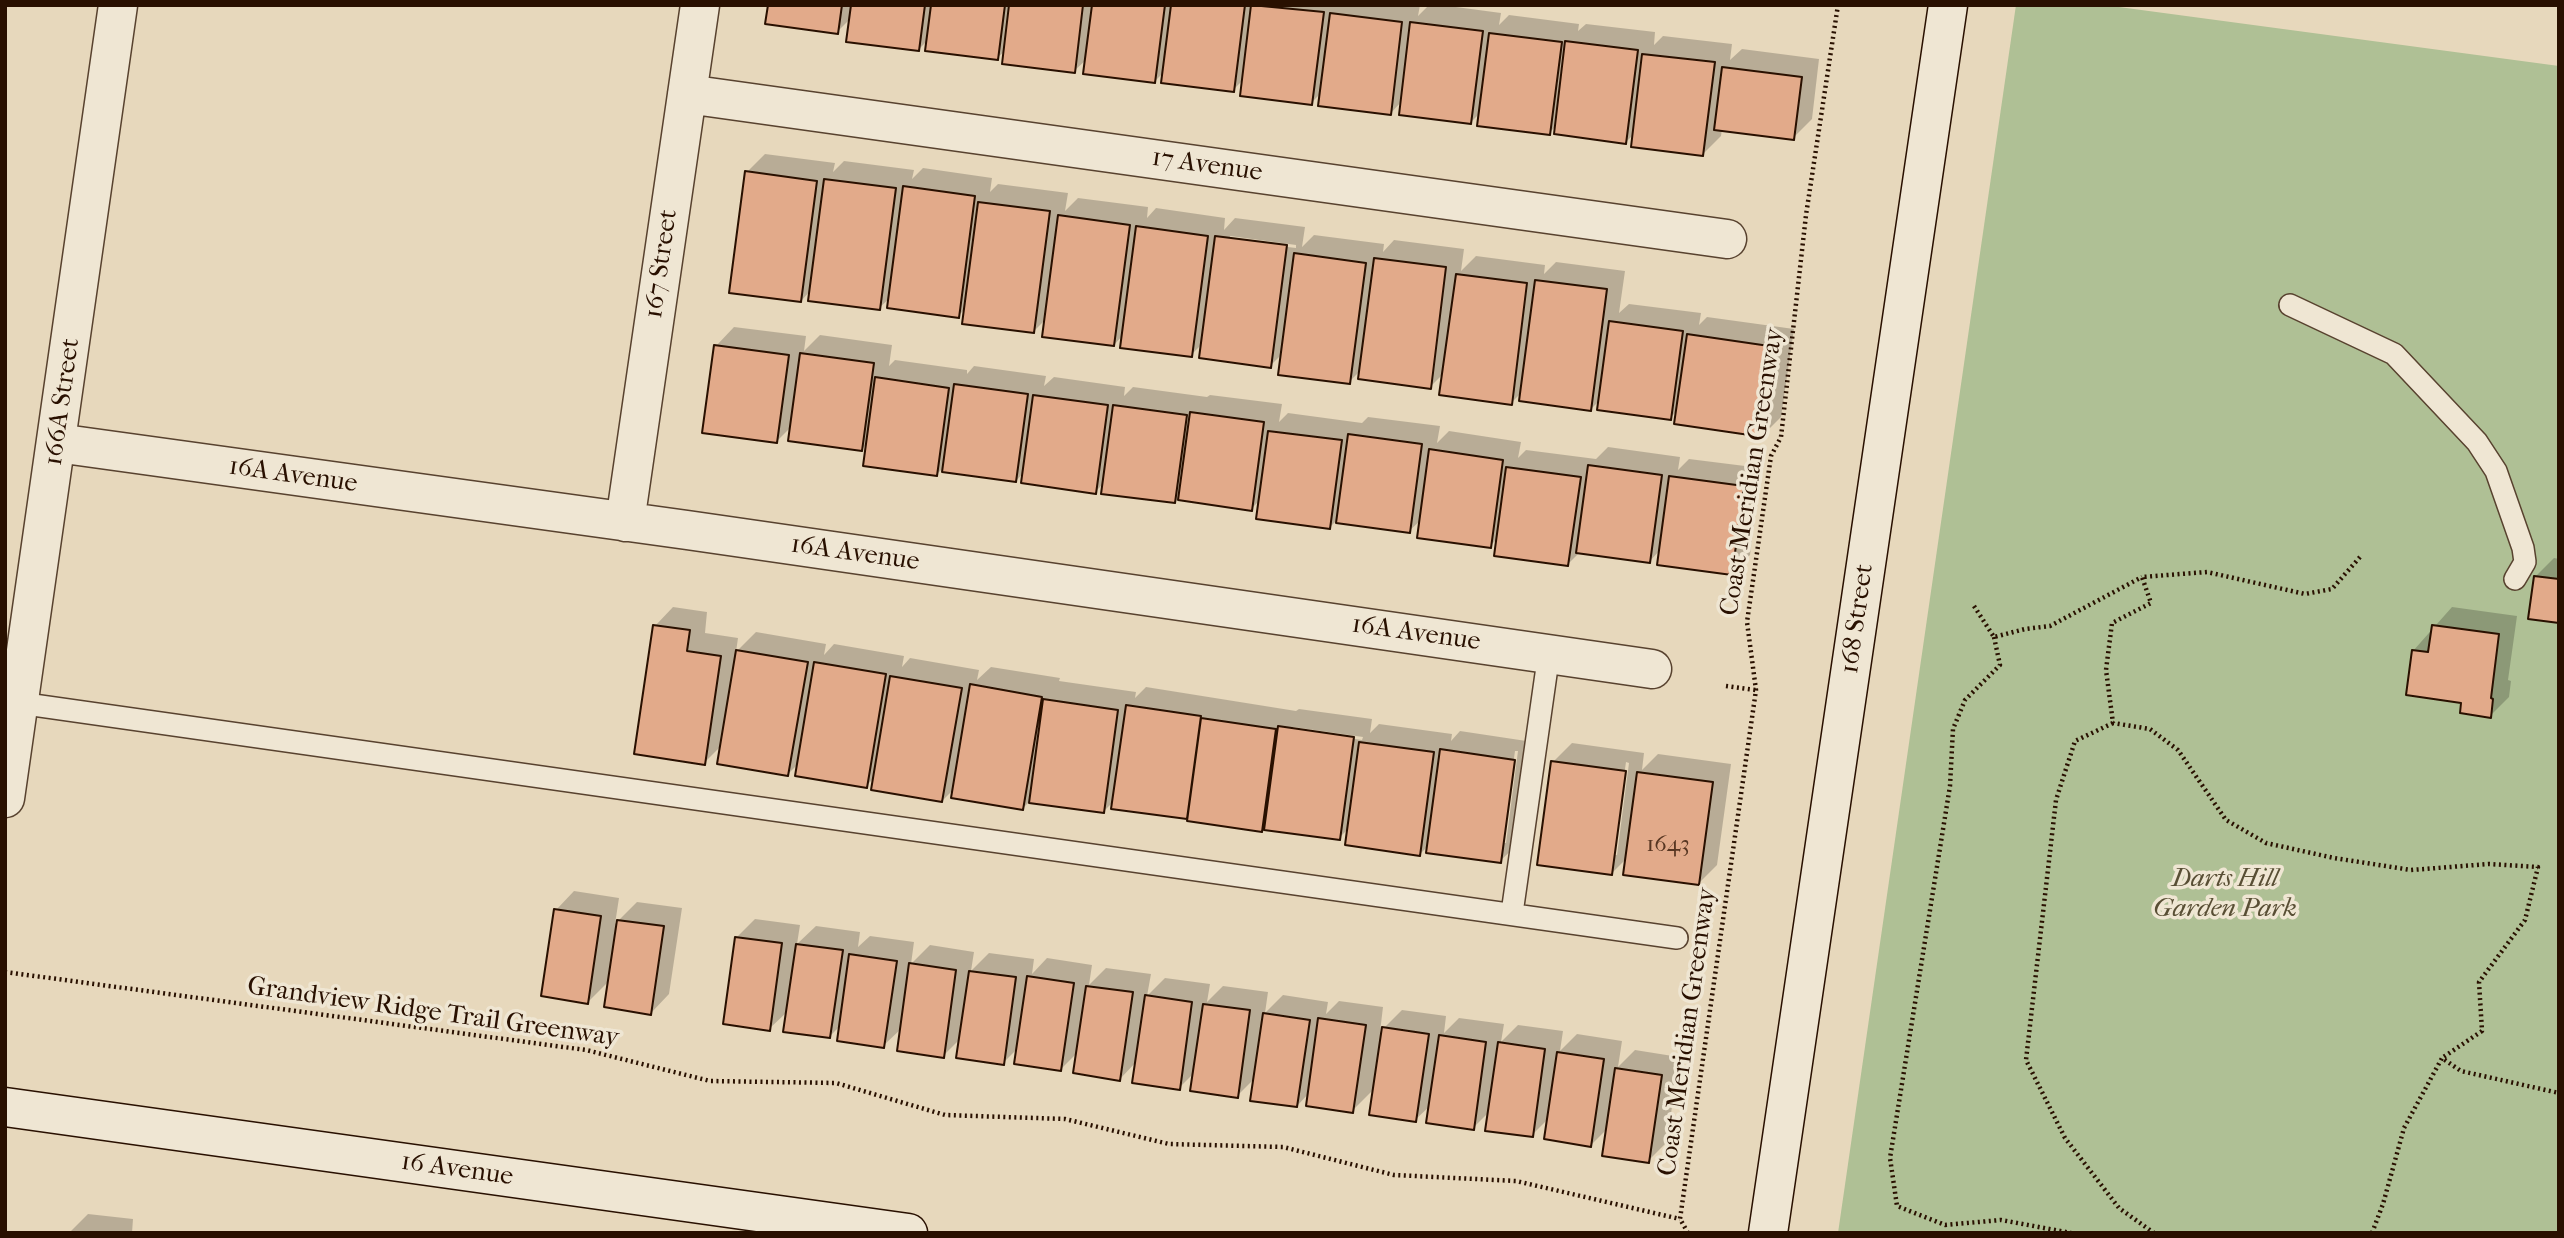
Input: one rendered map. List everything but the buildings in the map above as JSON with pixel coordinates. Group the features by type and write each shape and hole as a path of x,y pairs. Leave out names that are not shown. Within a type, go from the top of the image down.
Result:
{"street":[{"name":"166A Street","path":"5,797 118,5"},
{"name":"167 Street","path":"625,522 700,5"},
{"name":"168 Street","path":"1768,1233 1948,5"},
{"name":"17 Avenue","path":"687,94 1727,239"},
{"name":"16A Avenue","path":"57,443 1652,669"},
{"name":"16 Avenue","path":"5,1107 908,1233"}],"lane":[{"path":"2290,305 2394,354 2477,442 2496,471 2523,548 2525,562 2515,579"},
{"path":"1512,913 1549,653"},
{"path":"19,703 1677,938"}],"path":[{"name":"Coast Meridian Greenway","path":"1680,1219 1756,690 1747,622 1771,456 1781,437 1806,215 1838,5"},
{"path":"1994,636 2050,626 2143,578 2207,572 2305,594 2332,589 2360,557"},
{"path":"2113,723 2106,670 2112,623 2151,603 2143,578"},
{"path":"1974,606 1994,636 2000,665 1965,700 1953,729 1950,786 1890,1158 1896,1206 1945,1225 2001,1220 2071,1233"},
{"path":"1727,686 1756,690"},
{"path":"2154,1233 2119,1208 2066,1138 2026,1060 2056,800 2075,741 2113,723 2150,729 2178,750 2226,820 2266,843 2411,870 2489,864 2538,867 2525,920 2479,982 2482,1031 2442,1058 2404,1128 2372,1233"},
{"name":"Grandview Ridge Trail Greenway","path":"5,972 586,1050 710,1081 835,1083 945,1115 1065,1119 1169,1144 1283,1147 1394,1175 1516,1181 1680,1219"},
{"path":"2442,1058 2461,1071 2559,1093"},
{"path":"1680,1219 1688,1233"}],"green space":[{"name":"Darts Hill Garden Park","path":"2016,5 2104,5 2559,66 2559,1233 1838,1233"}]}
